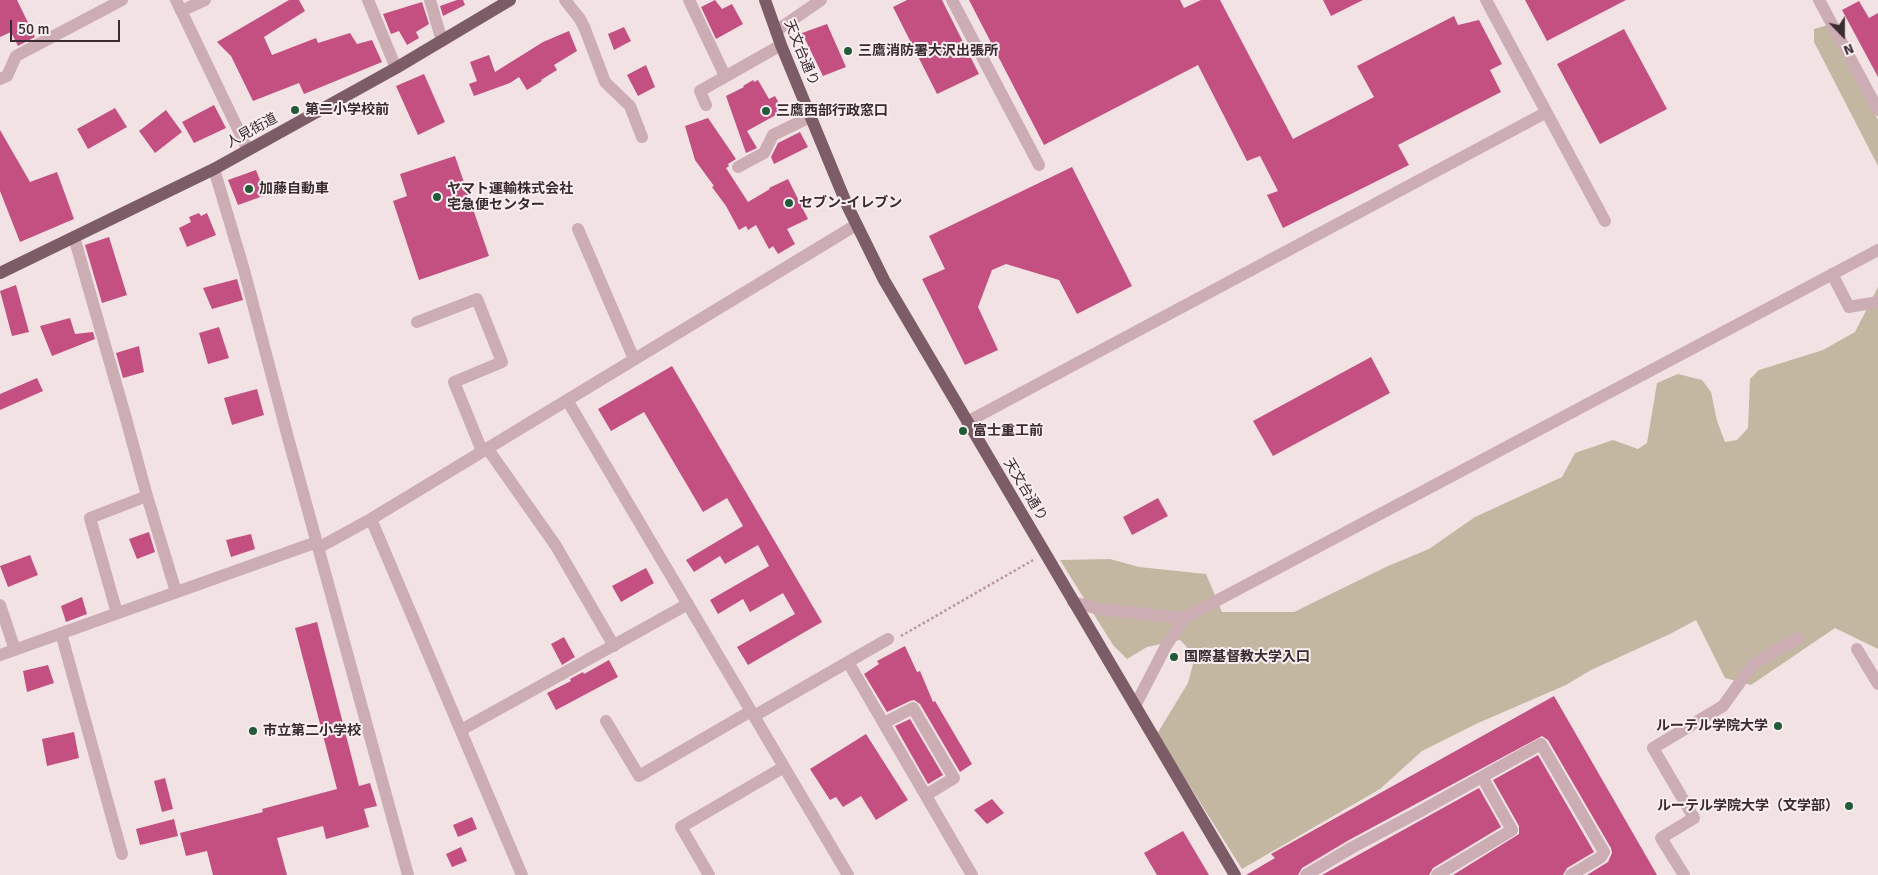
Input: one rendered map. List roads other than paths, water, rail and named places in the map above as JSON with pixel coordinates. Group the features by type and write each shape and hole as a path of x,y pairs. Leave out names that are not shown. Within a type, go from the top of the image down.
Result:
{"main road":[{"name":"人見街道","path":"0,273 214,169 396,68 510,0"},
{"name":"天文台通り","path":"765,0 810,117 856,225 897,303 1235,875"}],"street":[{"path":"0,79 7,76 16,56 122,0"},
{"path":"205,0 179,5 248,150"},
{"path":"368,0 396,68"},
{"path":"430,0 442,40"},
{"path":"565,0 580,19 585,29 605,82 630,106 642,137"},
{"path":"689,0 725,76"},
{"path":"776,31 821,0"},
{"path":"952,0 1039,165"},
{"path":"1486,0 1605,221"},
{"path":"1819,0 1878,110"},
{"path":"706,105 700,91 781,45"},
{"path":"967,422 1546,113"},
{"path":"738,167 764,153 773,134 810,117"},
{"path":"214,169 244,270 408,875"},
{"path":"0,655 176,592 318,545 371,519 856,225"},
{"path":"578,229 634,359"},
{"path":"74,237 176,592"},
{"path":"1135,706 1166,646 1184,618 1832,274 1877,254"},
{"path":"1832,274 1849,307 1878,302"},
{"path":"416,322 478,299 502,362 454,382 485,450 556,546 614,646"},
{"path":"567,400 848,875"},
{"path":"117,613 90,518 147,496"},
{"path":"371,519 522,875"},
{"path":"1073,602 1099,609 1184,618"},
{"path":"461,730 688,604"},
{"path":"0,605 15,650"},
{"path":"61,633 122,854"},
{"path":"1684,875 1662,838 1694,818 1653,748 1723,706 1753,664 1798,638"},
{"path":"606,722 638,776 888,639"},
{"path":"1857,649 1878,684"},
{"path":"848,662 972,875"},
{"path":"884,723 913,708 954,778 926,795"},
{"path":"1306,875 1353,847 1541,744 1604,852 1601,857 1571,875"},
{"path":"710,875 681,827 784,767"},
{"path":"1437,875 1512,830 1482,777"}],"place":[{"name":"三鷹消防署大沢出張所","path":"848,51"},
{"name":"第二小学校前","path":"295,110"},
{"name":"三鷹西部行政窓口","path":"766,111"},
{"name":"加藤自動車","path":"249,189"},
{"name":"ヤマト運輸株式会社 宅急便センター","path":"437,197"},
{"name":"セブン-イレブン","path":"789,203"},
{"name":"富士重工前","path":"963,431"},
{"name":"国際基督教大学入口","path":"1174,657"},
{"name":"ルーテル学院大学","path":"1778,726"},
{"name":"市立第二小学校","path":"253,731"},
{"name":"ルーテル学院大学（文学部）","path":"1849,806"}]}
